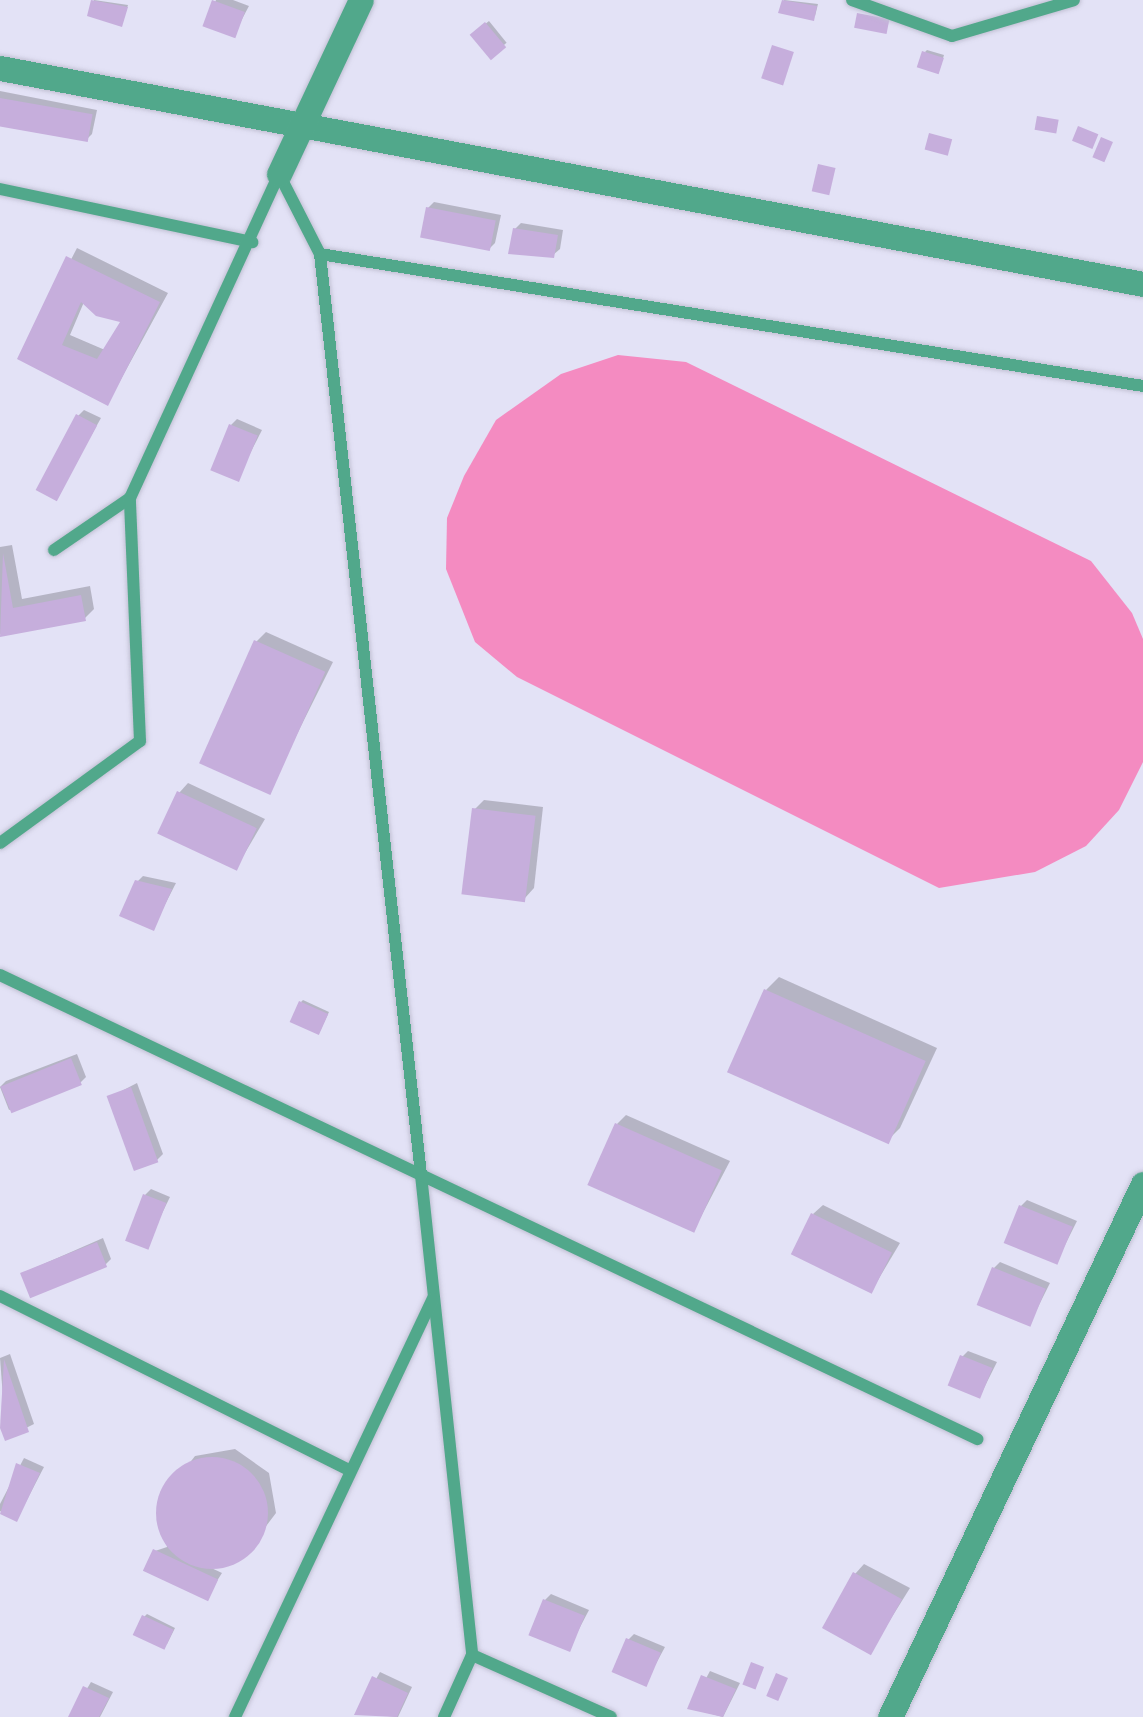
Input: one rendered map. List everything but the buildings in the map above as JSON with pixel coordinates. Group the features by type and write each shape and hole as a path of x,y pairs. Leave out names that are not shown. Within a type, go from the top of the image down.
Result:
{"street":[{"path":"279,174 360,0"},
{"path":"0,68 1143,284"},
{"path":"890,1717 1143,1184"}],"lane":[{"path":"852,0 952,36 1074,0"},
{"path":"0,843 140,741 130,498 252,242 279,174"},
{"path":"279,174 320,254 422,1175 472,1655 444,1717"},
{"path":"0,190 252,242"},
{"path":"320,254 1143,386"},
{"path":"54,550 130,498"},
{"path":"0,975 977,1439"},
{"path":"0,1296 348,1469"},
{"path":"235,1717 348,1469 434,1296"},
{"path":"472,1655 611,1717"}],"shaded area":[{"path":"618,355 686,362 1091,561 1132,613 1143,639 1143,762 1119,810 1086,846 1035,872 939,888 517,677 475,642 446,569 447,518 464,476 496,420 561,374"}]}
